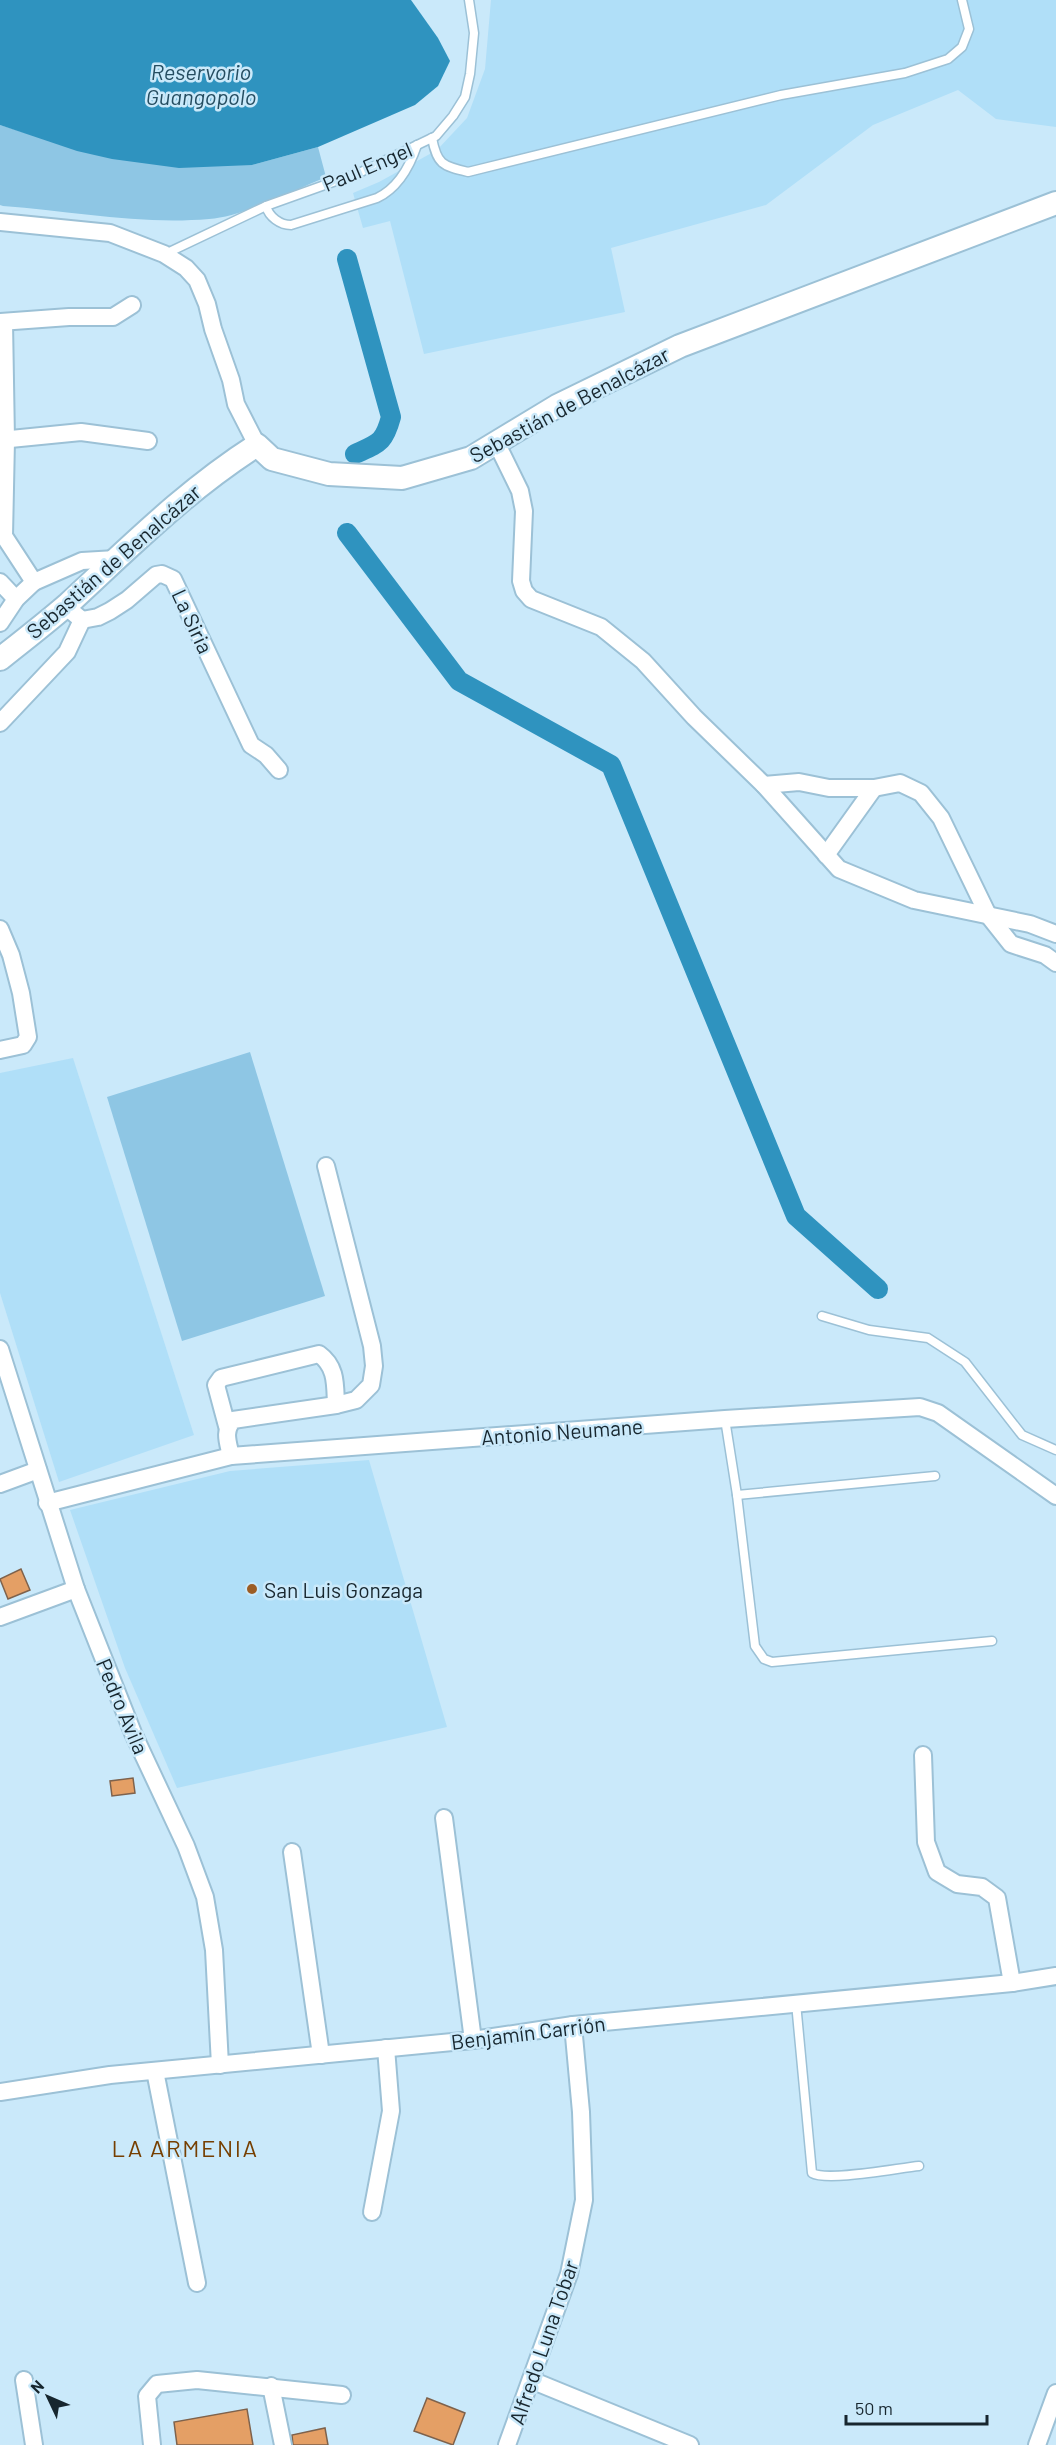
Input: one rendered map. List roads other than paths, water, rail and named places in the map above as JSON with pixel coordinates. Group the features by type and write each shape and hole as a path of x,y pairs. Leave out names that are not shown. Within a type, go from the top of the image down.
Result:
{"main road":[{"name":"Sebastián de Benalcázar","path":"0,659 74,613 116,559 161,516 218,470 257,445 272,459 329,474 402,478 471,458 566,401 680,346 1056,203"}],"street":[{"path":"0,222 110,233 164,254 186,268 197,280 207,304 213,329 231,380 236,404 257,445"},
{"path":"33,582 4,536 2,322 69,317 113,317 132,304"},
{"path":"3,440 81,432 148,441"},
{"path":"496,442 519,491 524,510 521,581 524,591 531,599 601,627 643,661 694,717 764,785 839,869 915,900 1030,924 1056,934"},
{"path":"0,623 16,599 33,582 82,561 116,559"},
{"name":"La Siria","path":"74,613 98,616 126,600 156,575 162,574 173,579 250,745 266,755 279,770"},
{"path":"0,582 16,599"},
{"path":"0,723 67,652 74,613"},
{"path":"764,785 799,782 829,788 874,788 900,783 921,793 941,818 988,915 1011,944 1046,955 1056,963"},
{"path":"826,855 874,788"},
{"path":"0,929 11,955 21,993 28,1037 23,1045 0,1050"},
{"path":"227,1426 233,1420 356,1400 371,1385 374,1366 372,1346 326,1166"},
{"name":"Pedro Avila","path":"0,1349 76,1589 133,1733 186,1846 205,1897 214,1950 220,2066"},
{"path":"231,1456 226,1435 227,1426 216,1385 221,1378 319,1354 330,1363 334,1371 336,1405"},
{"name":"Antonio Neumane","path":"47,1503 231,1456 725,1419 920,1407 938,1413 1056,1496"},
{"path":"0,1484 38,1470"},
{"path":"0,1617 76,1589"},
{"path":"923,1755 926,1842 937,1872 957,1884 982,1887 997,1898 1012,1983"},
{"path":"444,1818 473,2040"},
{"path":"292,1852 321,2055"},
{"name":"Benjamín Carrión","path":"0,2092 110,2075 473,2040 573,2025 1012,1983 1056,1976"},
{"name":"Alfredo Luna Tobar","path":"507,2445 569,2274 584,2200 581,2112 573,2025"},
{"path":"372,2212 391,2111 387,2048"},
{"path":"155,2072 197,2283"},
{"path":"24,2380 34,2445"},
{"path":"152,2445 147,2396 157,2384 197,2380 342,2395"},
{"path":"531,2380 690,2445"},
{"path":"271,2386 284,2445"},
{"path":"1037,2445 1056,2392"}],"lane":[{"name":"Paul Engel","path":"164,254 266,206 361,172 432,138 453,116 465,97 474,33 469,0"},
{"path":"432,138 435,156 446,167 468,172 781,95 905,73 948,59 962,47 969,29 962,0"},
{"path":"266,206 268,213 275,219 284,225 291,225 376,198 387,193 411,164 417,145"},
{"path":"822,1316 869,1330 928,1338 965,1362 1022,1435 1056,1450"},
{"path":"725,1419 737,1495 754,1646 764,1659 772,1662 992,1641"},
{"path":"737,1495 935,1476"},
{"path":"796,2003 812,2173 818,2177 834,2176 919,2166"}],"water":[{"name":"Reservorio Guangopolo","path":"0,0 411,0 438,38 450,61 438,86 415,105 318,147 252,165 179,168 112,159 77,151 0,125"}],"waterway":[{"path":"347,259 391,417 383,437 370,447 355,454"},
{"path":"347,533 459,681 611,765 796,1216 878,1289"}],"place":[{"name":"San Luis Gonzaga","path":"252,1589"}],"district":[{"name":"LA ARMENIA","path":"185,2147"}]}
